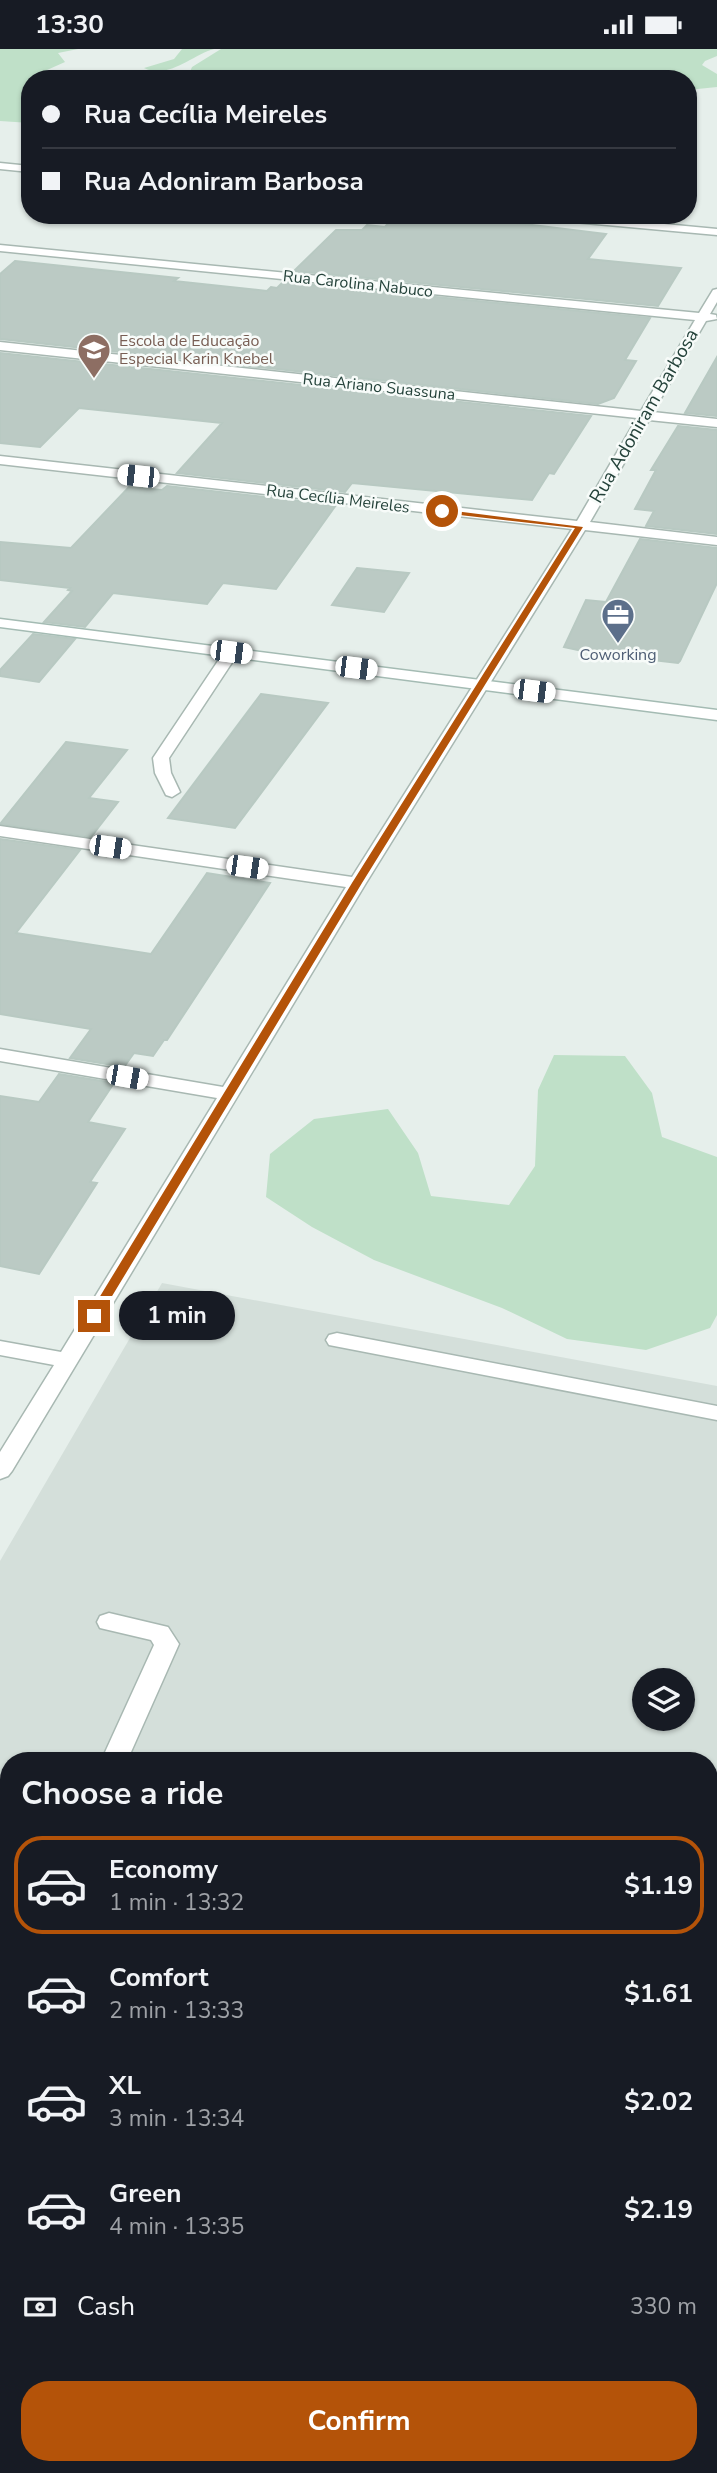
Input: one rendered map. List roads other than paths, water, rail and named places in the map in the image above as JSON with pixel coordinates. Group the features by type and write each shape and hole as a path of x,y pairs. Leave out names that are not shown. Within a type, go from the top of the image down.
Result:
{"street":[{"path":"0,166 21,168"},
{"path":"624,224 717,233"},
{"name":"Rua Carolina Nabuco","path":"0,248 709,318"},
{"name":"Rua Adoniram Barbosa","path":"0,1471 357,883 580,527 644,415 709,318 717,292"},
{"name":"Rua Ariano Suassuna","path":"0,346 717,423"},
{"name":"Rua Cecília Meireles","path":"0,460 717,541"},
{"path":"0,623 717,715"},
{"path":"172,792 163,773 161,758 231,652"},
{"path":"0,831 357,883"},
{"path":"0,1055 229,1094"},
{"path":"337,1340 717,1413"},
{"path":"0,1348 67,1360"},
{"path":"109,1622 159,1633 167,1644 118,1752"}],"place":[{"name":"Escola de Educação Especial Karin Knebel","path":"94,380"},
{"name":"Coworking","path":"618,645"}]}
